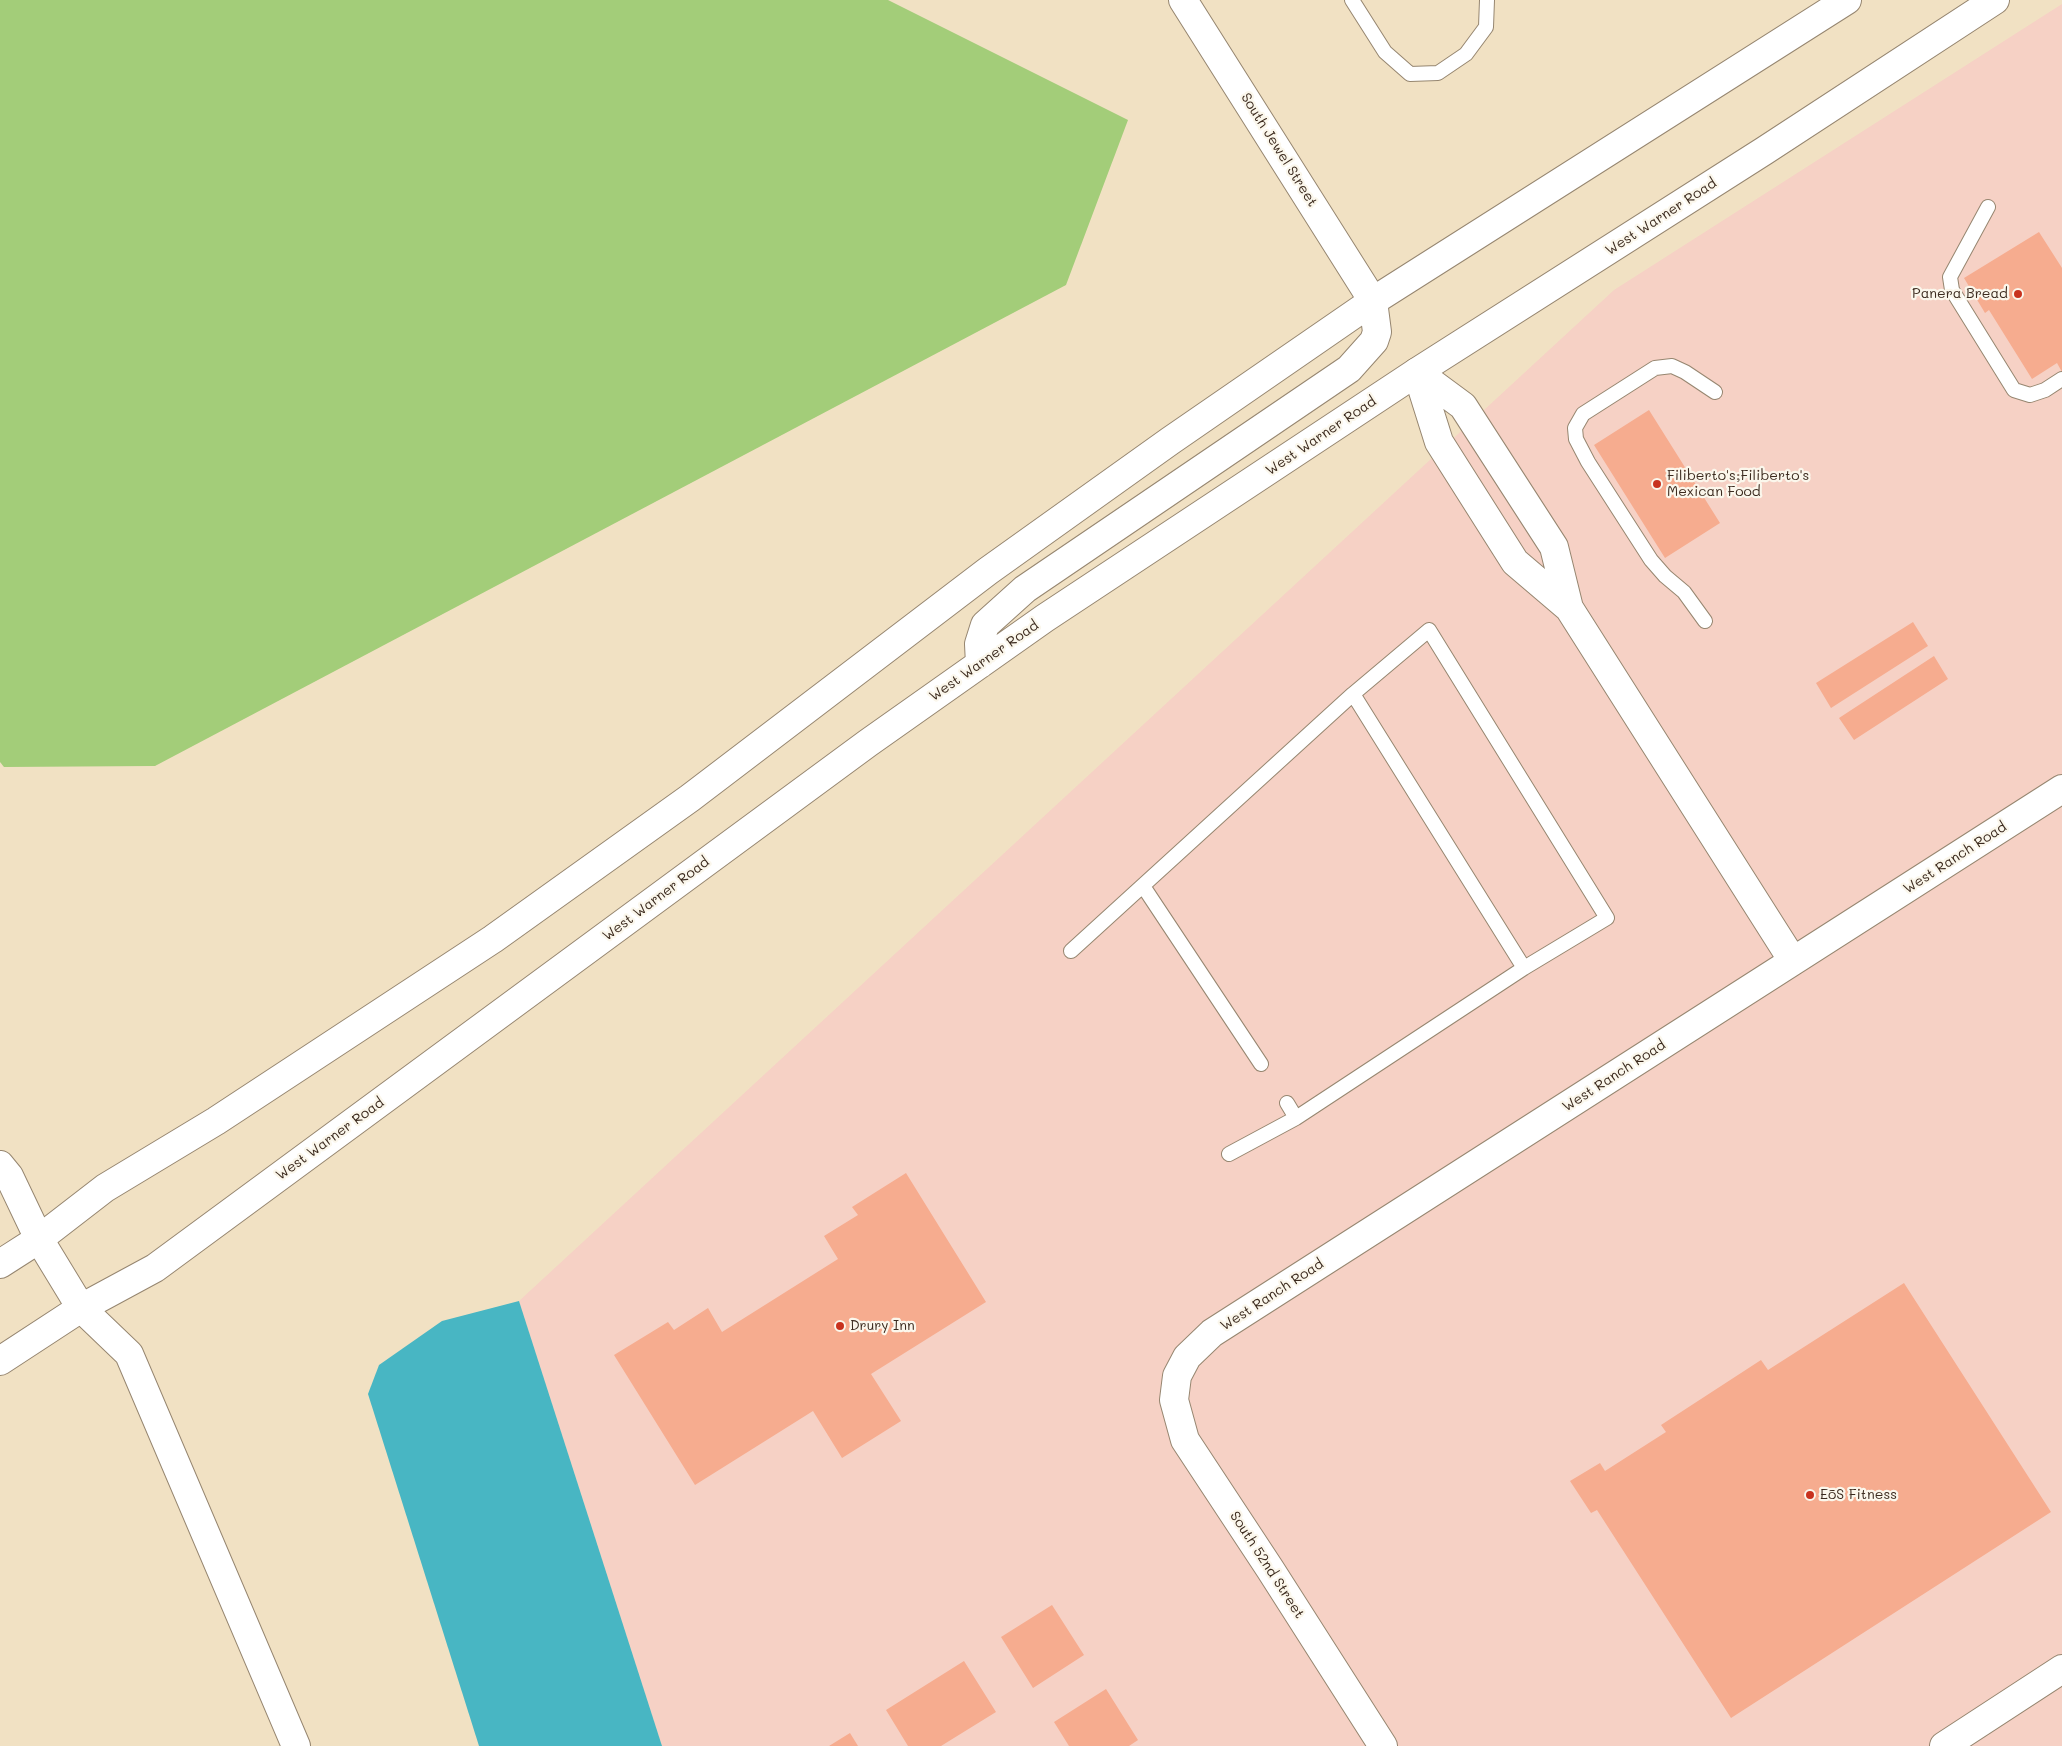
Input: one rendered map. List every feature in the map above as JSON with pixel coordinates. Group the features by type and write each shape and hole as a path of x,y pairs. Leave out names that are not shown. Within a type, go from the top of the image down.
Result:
{"main road":[{"name":"South Jewel Street","path":"1183,0 1373,301"},
{"path":"0,1264 39,1239 105,1188 216,1121 493,939 690,798 988,571 1170,441 1373,301 1847,0"},
{"name":"West Warner Road","path":"0,1361 81,1308 154,1268 738,838 1045,618 1418,372 1764,151 1995,0"},
{"path":"980,664 979,644 985,625 1025,589 1349,369 1374,341 1377,332 1373,301"},
{"path":"1418,372 1464,406 1549,538 1554,547 1569,608"},
{"path":"1418,372 1439,442 1514,562 1569,608 1793,961"},
{"name":"West Ranch Road","path":"1177,1376 1187,1357 1212,1333 2062,789"},
{"path":"0,1165 9,1176 39,1239 81,1308 128,1354 296,1746"},
{"name":"South 52nd Street","path":"1177,1376 1174,1400 1185,1440 1383,1746"},
{"path":"1944,1746 2062,1669"}],"lane":[{"path":"1352,0 1385,52 1410,74 1438,73 1466,54 1486,27 1487,0"},
{"path":"1988,206 1950,277 1952,290 2014,390 2030,395 2045,390 2062,379"},
{"path":"1705,621 1684,592 1665,576 1651,560 1588,462 1576,439 1575,428 1584,414 1655,368 1672,366 1685,372 1715,392"},
{"path":"1071,951 1353,694 1429,630 1607,918 1524,968 1296,1118 1229,1154"},
{"path":"1353,694 1524,968"},
{"path":"1143,886 1261,1064"},
{"path":"1287,1103 1296,1118"}],"shaded area":[{"path":"2062,4 2062,1746 662,1746 519,1301 1614,290"}],"green space":[{"path":"0,0 888,0 1128,120 1066,285 155,766 4,767 0,762"}],"water":[{"path":"519,1301 662,1746 479,1746 368,1394 379,1365 442,1321"}],"building":[{"name":"Panera Bread","path":"2039,232 2062,268 2062,372 2057,363 2032,379 1989,310 1985,313 1964,278"},
{"name":"Filiberto's;Filiberto's Mexican Food","path":"1649,410 1720,523 1665,558 1594,445"},
{"path":"1913,622 1928,646 1831,708 1816,683"},
{"path":"1934,656 1948,679 1854,740 1839,718"},
{"name":"Drury Inn","path":"906,1173 986,1302 871,1374 901,1421 842,1458 813,1411 695,1485 614,1355 668,1322 674,1330 708,1308 722,1332 838,1259 824,1236 858,1215 852,1207"},
{"name":"EōS Fitness","path":"1904,1283 2051,1512 1731,1718 1597,1510 1591,1513 1570,1481 1600,1463 1605,1471 1666,1432 1661,1425 1761,1360 1768,1370"},
{"path":"1052,1605 1084,1655 1033,1688 1001,1637"},
{"path":"964,1661 996,1712 941,1746 908,1746 886,1710"},
{"path":"1106,1689 1138,1740 1129,1746 1069,1746 1054,1722"},
{"path":"850,1733 858,1746 829,1746"}],"place":[{"name":"Panera Bread","path":"2018,294"},
{"name":"Filiberto's;Filiberto's Mexican Food","path":"1657,484"},
{"name":"Drury Inn","path":"840,1326"},
{"name":"EōS Fitness","path":"1810,1495"}]}
